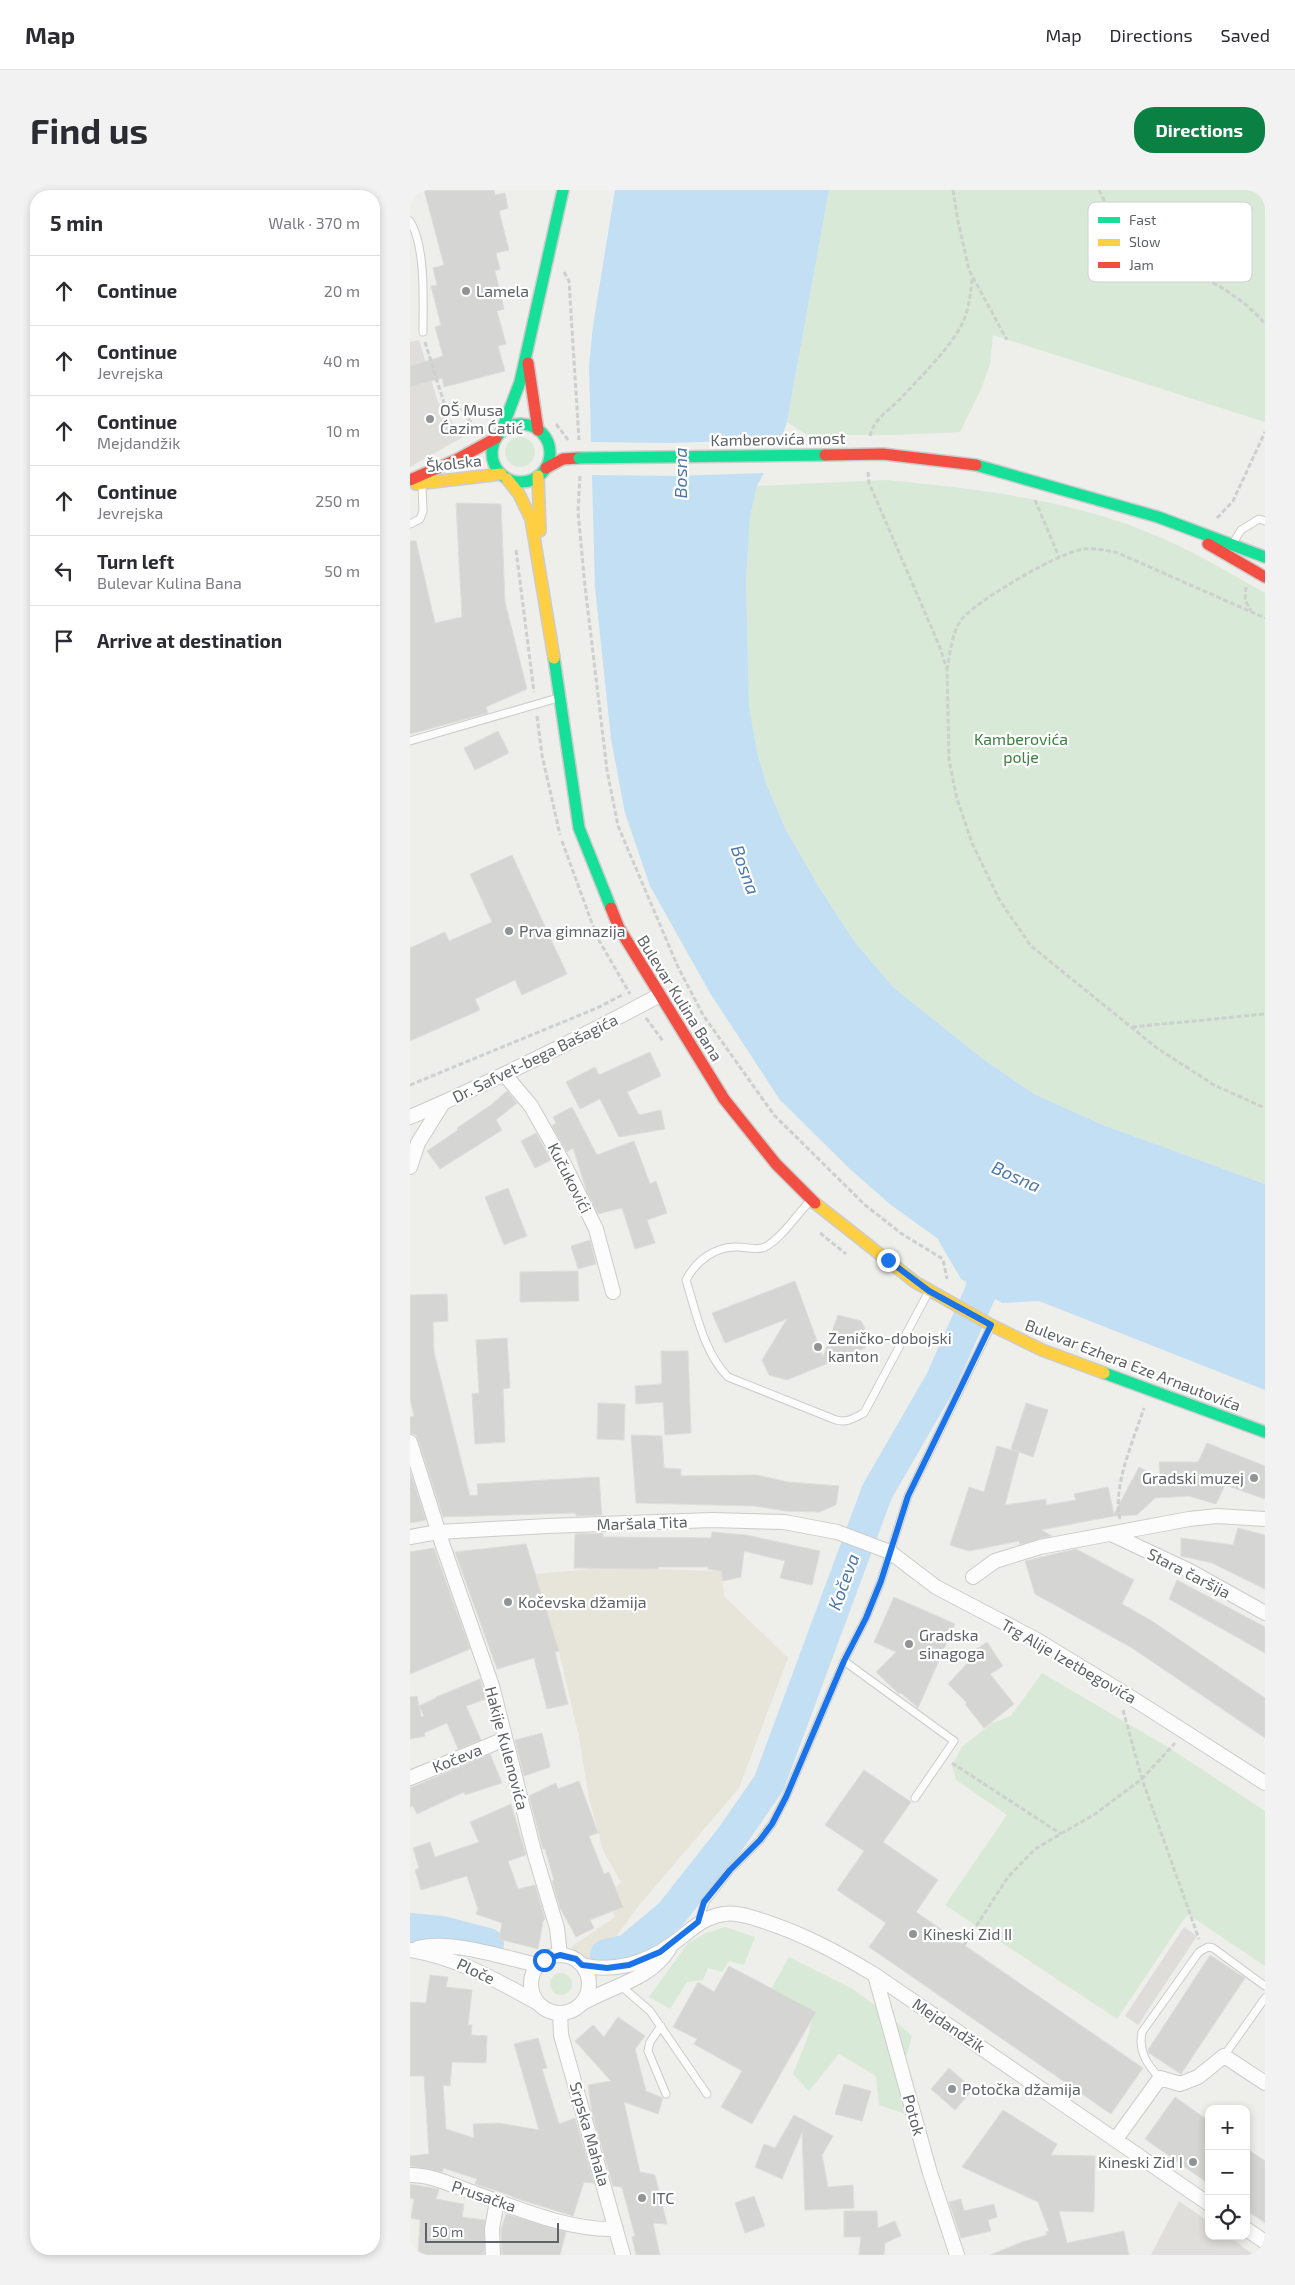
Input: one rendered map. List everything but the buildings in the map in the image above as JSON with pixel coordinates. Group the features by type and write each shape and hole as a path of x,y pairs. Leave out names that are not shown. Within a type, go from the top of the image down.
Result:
{"street":[{"path":"563,190 520,382 499,435 493,445 493,461 504,476 523,482 564,459 575,458"},
{"path":"527,353 538,430 548,445 549,458 542,472"},
{"path":"499,435 519,424 538,430"},
{"name":"Školska","path":"410,480 499,435"},
{"path":"548,445 575,458"},
{"name":"Kamberovića most","path":"575,458 883,454 921,457 976,465 1158,516"},
{"name":"Bulevar Kulina Bana","path":"540,568 542,472"},
{"name":"Školska","path":"410,485 504,476"},
{"name":"Bulevar Kulina Bana","path":"504,476 519,494 530,519 540,568 579,828 590,860 619,928 658,996 724,1099 776,1164 811,1200 843,1227 934,1294 991,1325"},
{"path":"1158,516 1234,542 1265,557"},
{"path":"1158,516 1265,577"},
{"name":"Dr. Safvet-bega Bašagića","path":"410,1117 505,1075 596,1030 658,996"},
{"name":"Kučukovići","path":"505,1075 531,1106 565,1166 596,1229 613,1292"},
{"path":"411,1158 426,1128 443,1102"},
{"name":"Bulevar Ezhera Eze Arnautovića","path":"991,1325 1042,1350 1265,1432"},
{"name":"Hakije Kulenovića","path":"410,1442 440,1538 492,1686 535,1855 557,1928 560,1955"},
{"path":"973,1576 995,1561 1017,1553 1117,1532 1217,1516 1265,1519"},
{"name":"Maršala Tita","path":"410,1538 440,1538 547,1526 748,1520 784,1522 837,1532 872,1544"},
{"name":"Stara čaršija","path":"1117,1532 1265,1614"},
{"name":"Trg Alije Izetbegovića","path":"872,1544 890,1552 936,1587 1037,1640 1265,1783"},
{"name":"Kočeva","path":"410,1778 505,1739"},
{"name":"Mejdandžik","path":"672,1944 698,1922 726,1913 748,1916 800,1934 875,1974 1205,2201"},
{"path":"582,1965 607,1968 629,1965 647,1959 672,1944"},
{"path":"582,2004 589,1988 587,1972 576,1959 560,1955 544,1960 538,1965 533,1972 531,1989 538,2003 552,2012 560,2013 576,2009 604,1991 620,1985 655,1966 672,1944"},
{"name":"Ploče","path":"538,1965 454,1946 433,1945 410,1950 437,1955 463,1964 538,2003"},
{"name":"Potok","path":"875,1974 930,2173 955,2254"},
{"name":"Srpska Mahala","path":"560,2013 561,2035 623,2255"},
{"path":"1116,2139 1160,2078 1180,2084 1198,2077 1224,2056 1265,2083"},
{"name":"Prusačka","path":"410,2175 429,2176 497,2201 578,2226 594,2229 616,2228"},
{"path":"493,2255 492,2228 497,2201"},
{"path":"1250,2233 1265,2242"}],"lane":[{"path":"410,221 414,227 422,264 423,332"},
{"path":"410,524 420,519 423,511 422,483"},
{"path":"1228,555 1240,530 1259,519 1265,521"},
{"path":"410,741 560,698"},
{"path":"811,1200 775,1239 763,1248 736,1247 710,1254 697,1262 686,1280 698,1321 717,1366 728,1377 836,1420 842,1422 853,1419 864,1413 934,1294"},
{"path":"698,1922 704,1902 730,1870 760,1840 772,1824 786,1797 844,1661 866,1618 908,1496 991,1325"},
{"path":"844,1661 954,1741 915,1798"},
{"path":"1160,2078 1150,2068 1142,2053 1140,2042 1142,2032 1190,1964 1203,1949 1217,1950 1265,1986"},
{"path":"620,1985 650,2011 707,2094"},
{"path":"1224,2056 1265,1998"},
{"path":"661,2026 650,2042 648,2051 666,2094"}],"path":[{"path":"953,190 958,221 972,277 1007,340"},
{"path":"1099,190 1106,202"},
{"path":"562,270 569,281 579,445"},
{"path":"870,439 871,430 883,414 897,402 937,359 962,324 970,298 972,277"},
{"path":"1213,282 1238,298 1258,315 1265,324"},
{"path":"423,332 444,406 454,403 478,429"},
{"path":"555,419 557,426 568,440 577,445 575,458"},
{"path":"473,433 482,423"},
{"path":"1216,519 1233,501 1265,432"},
{"path":"867,463 869,483 939,645 947,673"},
{"path":"580,470 578,512 607,770 618,826 678,967 703,1015 774,1116 865,1205 902,1234 943,1259 947,1282 941,1278"},
{"path":"1033,495 1059,557"},
{"path":"1265,618 1118,553 1083,549 1059,557 972,607 960,620 951,648 947,673 949,760 957,799 972,843 1000,901 1031,946 1157,1048 1214,1085 1265,1108"},
{"path":"1246,584 1245,600 1251,611"},
{"path":"410,1085 597,1008 629,992"},
{"path":"1132,1027 1265,1014"},
{"path":"1117,1532 1116,1505 1122,1478 1144,1408"},
{"path":"1117,1689 1142,1779 1203,1949"},
{"path":"964,1945 1008,1877 1035,1849 1095,1814 1142,1779 1185,1732"},
{"path":"943,1756 1061,1834"}],"shaded area":[{"name":"OŠ Musa Ćazim Ćatić","path":"419,340 438,402 463,437 410,467 410,342"},
{"path":"603,1568 721,1571 724,1596 788,1658 739,1788 636,1909 608,1948 579,1963 572,1946 615,1917 607,1897 621,1882 603,1850 589,1798 579,1737 559,1651 536,1574"},
{"path":"1184,1927 1197,1936 1138,2025 1125,2016"},
{"path":"1179,2201 1205,2219 1205,2240 1233,2240 1254,2255 1151,2255"}],"green space":[{"path":"829,190 1265,190 1265,422 993,335 990,364 982,387 960,432 897,435 807,435 787,422"},
{"path":"520,437 526,438 534,446 534,458 526,466 520,467 514,466 506,458 505,452 506,446 514,438"},
{"name":"Kamberovića polje","path":"886,480 985,491 1085,511 1162,538 1207,560 1265,593 1265,1184 1103,1125 1034,1094 983,1059 893,987 854,941 819,887 786,830 767,786 757,752 749,705 746,581 750,517 757,486"},
{"path":"1042,1673 1171,1749 1265,1811 1265,1966 1189,1915 1184,1919 1117,2019 945,1905 1007,1815 956,1780 952,1766 962,1747 992,1723 1011,1716"},
{"path":"725,1927 755,1937 744,1965 729,1961 722,1972 708,1968 703,1980 687,1982 670,2009 649,1997 688,1943 706,1933"},
{"path":"789,1957 851,1988 886,2013 912,2036 904,2065 912,2116 879,2105 876,2076 839,2054 809,2091 793,2074 807,2039 814,2013 771,1989"},
{"path":"561,1973 569,1976 572,1984 569,1992 561,1995 553,1992 550,1984 553,1976"}],"water":[{"name":"Bosna","path":"615,190 829,190 787,422 780,443 757,486 750,517 746,581 749,705 757,752 767,786 786,830 819,887 854,941 893,987 983,1059 1034,1094 1103,1125 1265,1184 1265,1390 1039,1301 1002,1303 961,1279 937,1238 891,1205 850,1169 780,1100 710,993 650,886 625,813 611,739 595,587 589,366 593,326"}],"pier":[{"path":"784,439 766,473 676,476 590,475 589,442 674,443"}],"waterway":[{"name":"Kočeva","path":"606,1955 628,1950 671,1914 731,1838 769,1783 877,1492 941,1381 981,1291 990,1248"},
{"name":"Kočeva","path":"410,1929 442,1932 488,1944"}],"traffic: fast":[{"path":"501,432 520,382 563,190"},
{"path":"521,424 537,429 545,437 550,453 545,469 537,477 521,482 505,477 497,469 492,453 497,437 505,429 521,424"},
{"path":"579,458 825,455"},
{"path":"976,465 1158,517 1265,557"},
{"path":"554,658 579,828 611,908"},
{"path":"1104,1373 1265,1432"}],"traffic: slow":[{"path":"416,484 501,474"},
{"path":"538,476 540,531"},
{"path":"507,479 519,494 531,519 554,658"},
{"path":"815,1203 915,1282 991,1325 1042,1350 1104,1373"}],"traffic: jam":[{"path":"528,363 538,430"},
{"path":"410,480 456,460 496,438"},
{"path":"825,455 883,454 976,465"},
{"path":"546,468 563,459 579,458"},
{"path":"1208,544 1265,577"},
{"path":"611,908 619,928 724,1099 776,1164 815,1203"}],"place":[{"name":"Lamela","path":"466,291"},
{"name":"OŠ Musa Ćazim Ćatić","path":"430,419"},
{"name":"Prva gimnazija","path":"509,931"},
{"name":"Zeničko-dobojski kanton","path":"818,1347"},
{"name":"Gradski muzej","path":"1254,1478"},
{"name":"Kočevska džamija","path":"508,1602"},
{"name":"Gradska sinagoga","path":"909,1644"},
{"name":"Kineski Zid II","path":"913,1934"},
{"name":"Potočka džamija","path":"952,2089"},
{"name":"Kineski Zid I","path":"1193,2162"},
{"name":"ITC","path":"642,2198"}],"route":[{"path":"544,1960 560,1955 576,1959 582,1965 614,1968 647,1959 672,1944 698,1922 704,1902 730,1870 760,1840 772,1824 786,1797 796,1769 844,1661 866,1618 881,1581 908,1496 991,1325 929,1291 888,1260"}]}
